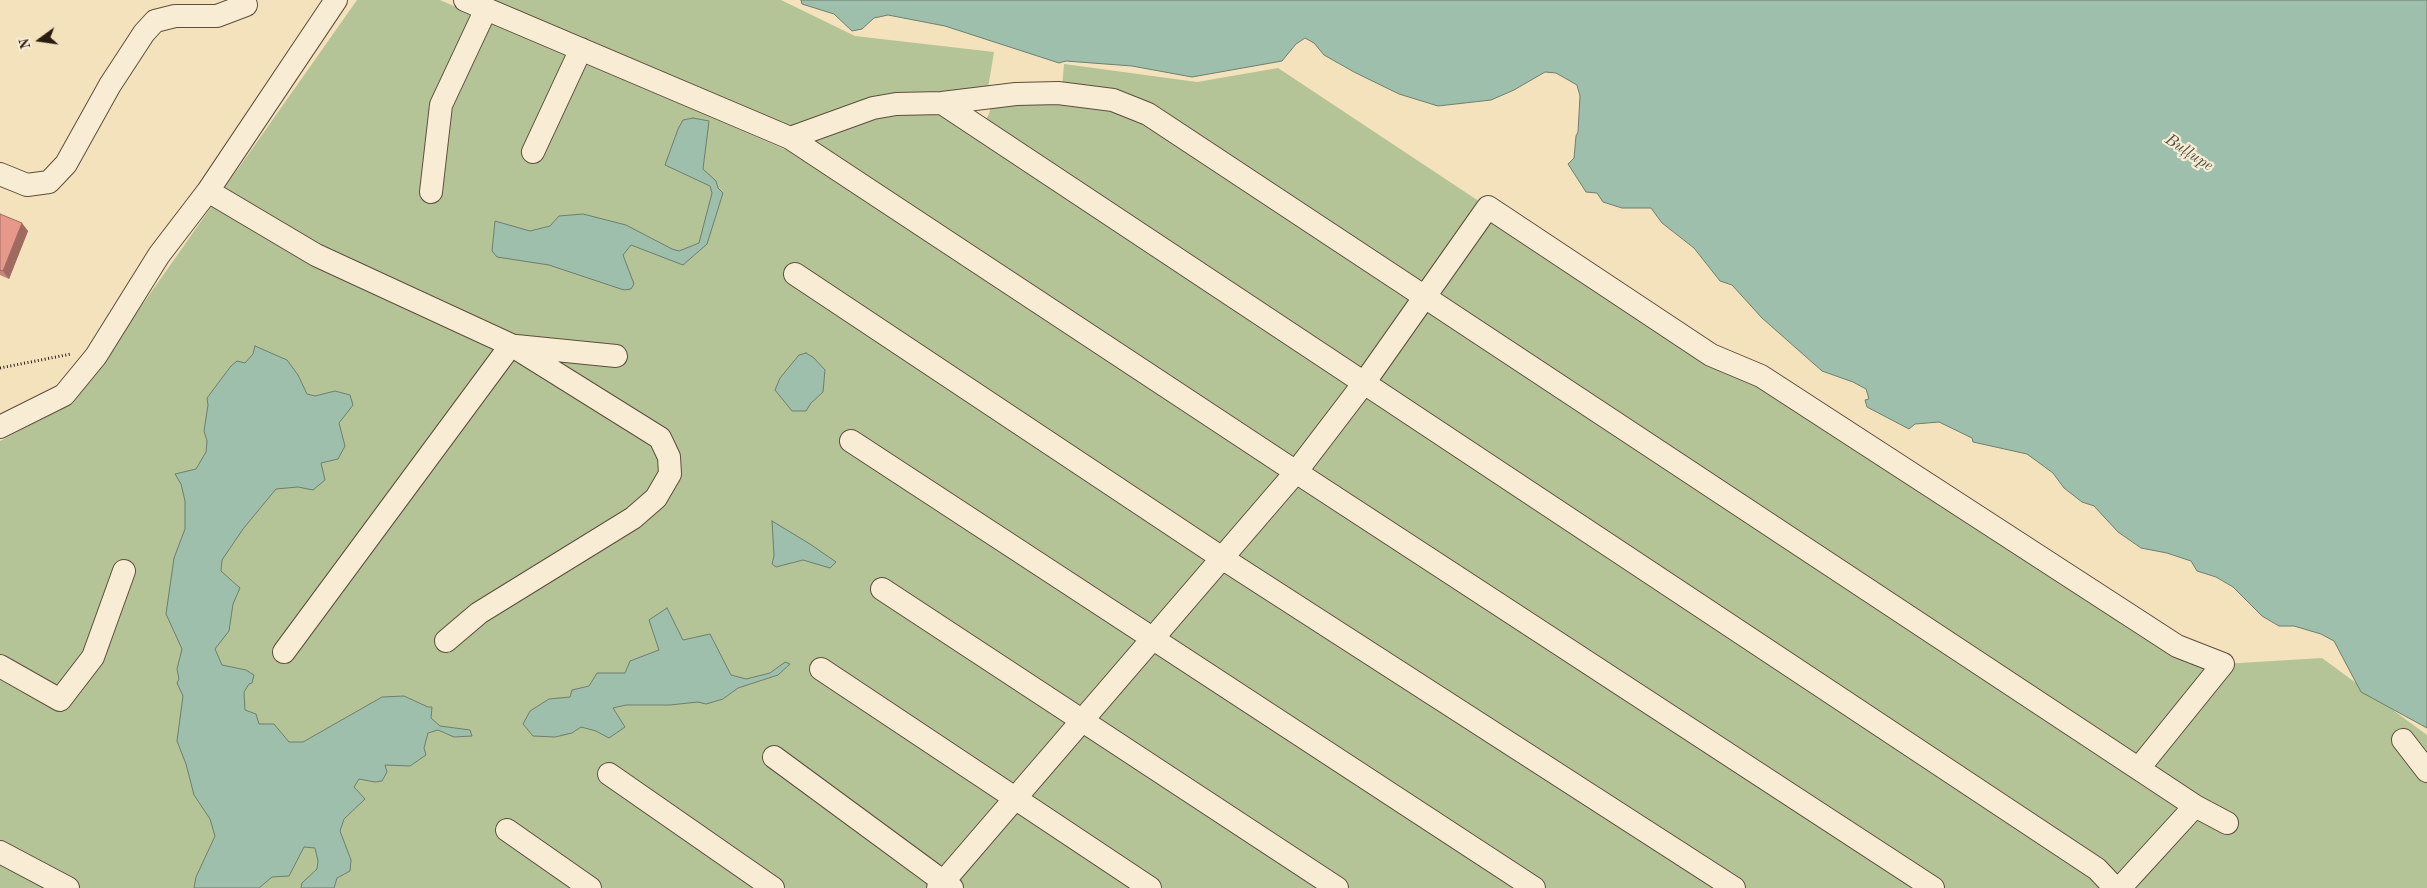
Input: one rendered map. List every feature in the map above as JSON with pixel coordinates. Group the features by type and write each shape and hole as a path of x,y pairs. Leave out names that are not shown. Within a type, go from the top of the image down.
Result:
{"lane":[{"path":"0,426 64,395 96,356 159,255 208,191 336,0"},
{"path":"465,0 790,138 1296,472 1933,888"},
{"path":"0,174 27,185 49,182 66,164 110,85 144,33 155,21 175,16 217,16 246,5"},
{"path":"431,192 441,105 486,9"},
{"path":"533,152 581,49"},
{"path":"790,138 873,108 896,104 942,103 1016,94 1058,93 1113,100 1148,114 2195,806 2227,823"},
{"path":"942,103 2097,869 2115,888"},
{"path":"208,191 316,255 510,345 660,438 669,456 670,474 656,498 633,518 479,613 446,641"},
{"path":"774,757 944,886 1014,798 1296,472 1364,382 1488,207 1711,355 1761,376 2177,646 2223,664 2139,768"},
{"path":"795,274 1222,558 1734,888"},
{"path":"510,345 616,356"},
{"path":"284,652 510,345"},
{"path":"851,441 1534,888"},
{"path":"0,666 60,700 93,657 124,571"},
{"path":"882,589 1337,888"},
{"path":"821,669 1150,888"},
{"path":"2403,740 2427,771"},
{"path":"609,774 773,888"},
{"path":"2120,888 2195,806"},
{"path":"507,830 590,888"},
{"path":"0,852 68,888"}],"path":[{"path":"0,368 70,354 96,356"}],"shaded area":[{"path":"357,0 440,0 805,158 822,133 890,115 943,109 978,134 989,114 992,101 1061,100 1064,64 1197,82 1278,68 1711,355 2223,664 2322,658 2427,735 2427,888 0,888 0,441 73,403"},
{"path":"485,0 781,0 855,36 994,52 988,88 787,128"}],"water":[{"name":"Buļļupe","path":"801,0 2427,0 2427,728 2361,692 2334,641 2321,634 2294,626 2279,626 2262,616 2233,587 2216,577 2197,571 2191,561 2167,553 2141,548 2118,532 2094,506 2082,502 2064,488 2053,473 2027,454 1973,442 1972,438 1939,422 1915,424 1909,429 1867,407 1865,400 1869,399 1866,389 1853,382 1822,371 1762,318 1732,285 1720,281 1694,248 1662,223 1651,208 1622,208 1603,202 1597,193 1586,192 1568,164 1574,158 1580,96 1577,85 1556,73 1545,72 1514,90 1491,100 1438,106 1399,94 1354,72 1324,55 1314,43 1305,38 1296,44 1282,61 1192,77 1132,66 1066,61 1059,63 945,26 888,15 874,18 862,29 852,31 834,14 802,4"},
{"path":"693,118 709,121 703,169 716,181 718,188 723,193 707,244 683,265 631,245 623,255 634,284 631,289 624,290 549,265 497,257 492,251 495,221 530,231 550,226 559,216 583,214 626,225 679,251 699,243 712,193 710,186 665,165 683,120"},
{"path":"255,346 287,360 298,375 307,394 315,396 335,391 350,395 353,405 339,423 345,446 338,459 321,463 325,480 313,490 298,487 276,489 243,529 222,560 221,571 240,588 233,604 229,631 215,649 222,665 246,670 254,675 252,683 249,684 244,692 245,710 256,714 259,724 274,724 289,742 303,742 382,697 404,696 432,707 431,718 440,726 470,730 472,736 454,737 438,730 428,733 424,748 426,755 410,766 385,765 387,772 382,781 375,782 359,779 354,787 365,799 344,819 340,831 351,860 350,871 337,878 334,888 301,888 302,883 317,869 318,861 315,848 304,847 289,876 272,877 259,888 194,888 196,877 215,836 210,819 194,795 186,764 177,741 183,696 177,683 179,679 177,669 182,649 166,614 174,558 185,529 185,501 181,484 175,474 196,469 206,452 207,441 204,431 208,405 207,398 231,366 237,361 245,363 253,354"},
{"path":"806,353 814,358 825,370 823,392 811,403 806,411 792,411 775,390 780,378 799,355"},
{"path":"772,521 836,562 830,568 803,560 776,567 772,564 774,556"},
{"path":"667,608 683,640 710,634 731,675 746,679 770,673 785,662 790,664 778,675 738,688 723,699 706,704 698,702 670,705 626,705 613,708 625,727 609,738 596,731 581,727 572,733 555,737 533,736 523,724 530,711 549,699 570,697 572,690 589,686 597,673 625,673 630,661 659,650 649,620"}],"building":[{"path":"0,214 22,223 3,271 0,270"}]}
